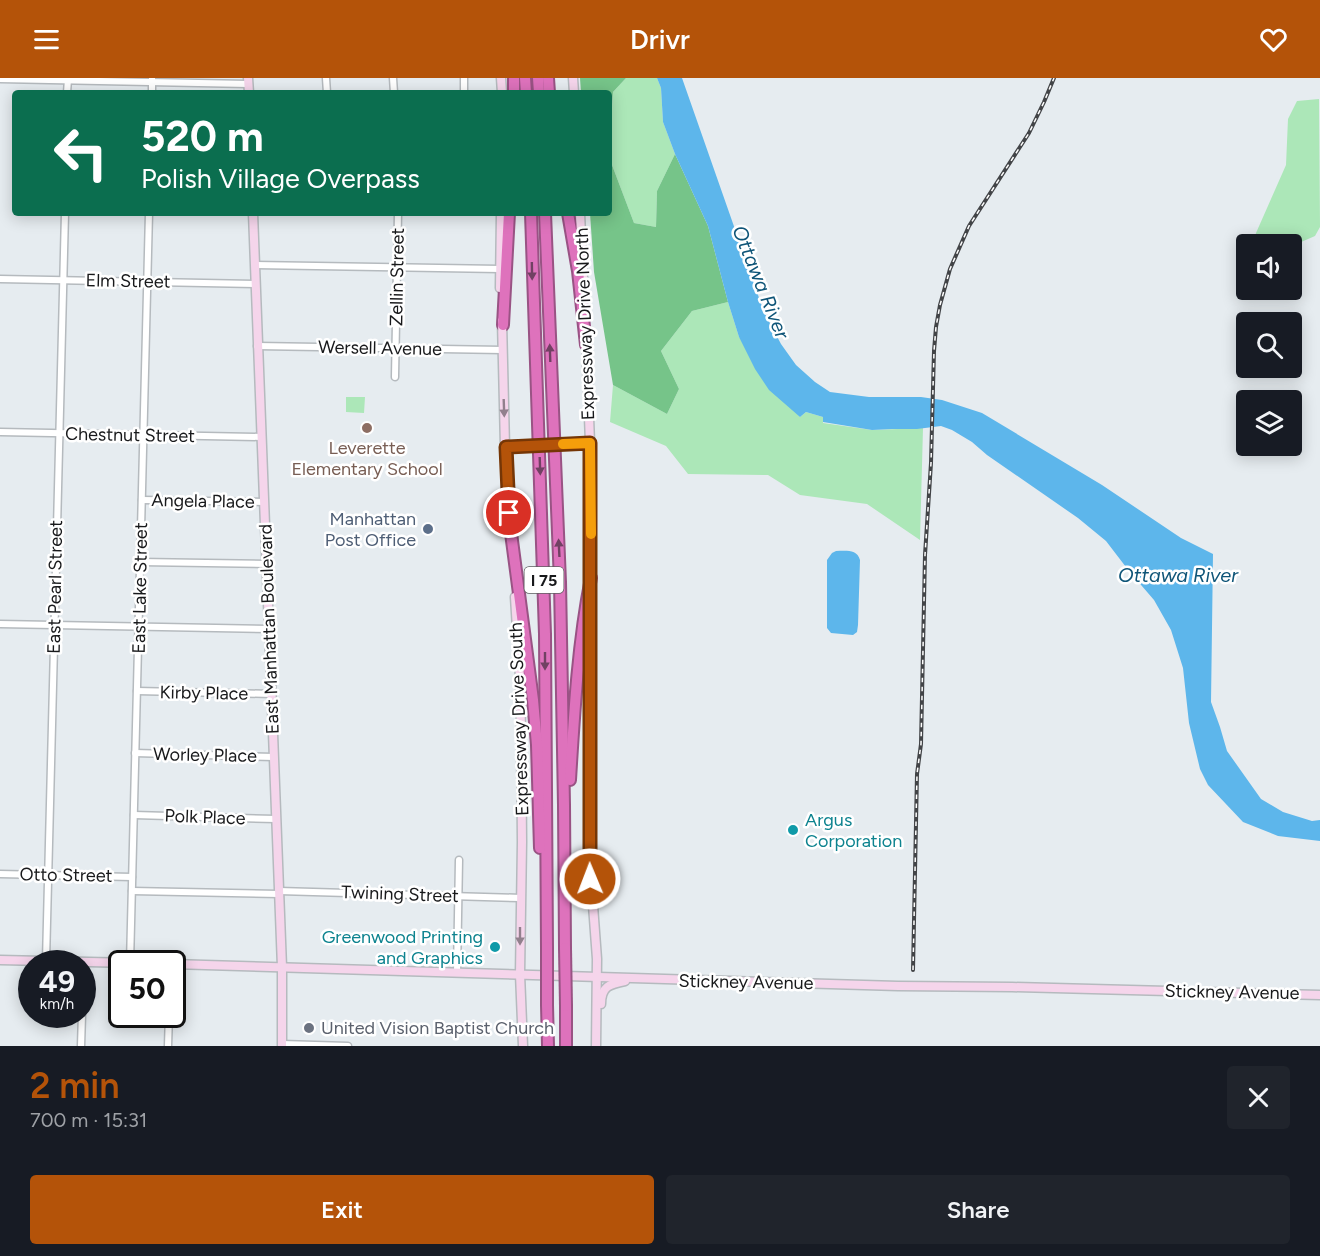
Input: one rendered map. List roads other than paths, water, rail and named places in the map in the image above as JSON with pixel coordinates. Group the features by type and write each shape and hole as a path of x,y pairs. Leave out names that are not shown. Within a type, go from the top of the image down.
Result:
{"highway":[{"path":"503,325 509,216"},
{"name":"I 75","path":"531,216 545,634 548,1046"},
{"name":"I 75","path":"544,216 560,582 566,1046"},
{"path":"569,216 578,271 586,345"},
{"path":"511,533 535,722 539,835 547,947"},
{"path":"564,837 580,658 591,578"}],"main road":[{"name":"East Manhattan Boulevard","path":"253,216 282,967 282,1045"},
{"name":"Expressway Drive South","path":"501,216 500,308 503,325 506,447 520,699 522,842 520,974 523,1046"},
{"name":"Expressway Drive North","path":"580,216 590,443 590,866 597,959 596,1046"},
{"path":"506,447 590,443"},
{"path":"0,960 18,960"},
{"name":"Stickney Avenue","path":"186,964 898,986 1320,994"},
{"path":"601,1046 601,994 611,984 636,978"}],"street":[{"path":"0,79 152,80 248,85"},
{"name":"East Pearl Street","path":"46,950 65,216"},
{"name":"East Lake Street","path":"132,950 149,216"},
{"name":"Zellin Street","path":"395,377 398,216"},
{"path":"255,265 500,269"},
{"name":"Elm Street","path":"0,279 255,284"},
{"name":"Wersell Avenue","path":"257,346 503,350"},
{"name":"Chestnut Street","path":"0,432 261,437"},
{"name":"Angela Place","path":"142,500 264,502"},
{"path":"140,562 267,564"},
{"path":"0,624 270,629"},
{"name":"Kirby Place","path":"137,691 272,694"},
{"name":"Worley Place","path":"135,753 274,757"},
{"name":"Polk Place","path":"134,815 276,819"},
{"path":"457,972 459,860"},
{"name":"Otto Street","path":"0,874 132,877"},
{"name":"Twining Street","path":"132,891 521,898"},
{"path":"81,1046 82,1028"},
{"path":"168,1046 169,1028"},
{"path":"282,1045 348,1046"}],"water":[{"name":"Ottawa River","path":"657,78 682,78 764,312 781,344 796,365 815,382 830,392 869,397 921,397 942,400 982,413 1102,485 1181,538 1213,554 1211,702 1227,751 1261,799 1283,812 1312,821 1320,820 1320,841 1278,836 1243,822 1208,785 1200,769 1189,723 1183,668 1171,630 1154,600 1106,541 1078,518 952,430 941,426 872,430 823,422 823,417 806,412 800,417 769,390 755,369 739,337 708,226 663,122 661,88"},
{"path":"836,551 854,552 860,560 858,625 857,632 853,635 831,633 827,628 827,560"}],"railway":[{"path":"913,970 917,774 921,744 925,555 936,327 950,269 969,226 1029,133 1054,78"}],"place":[{"name":"Leverette Elementary School","path":"367,428"},
{"name":"Manhattan Post Office","path":"428,529"},
{"name":"Argus Corporation","path":"793,830"},
{"name":"Greenwood Printing and Graphics","path":"495,947"},
{"name":"United Vision Baptist Church","path":"309,1028"}]}
